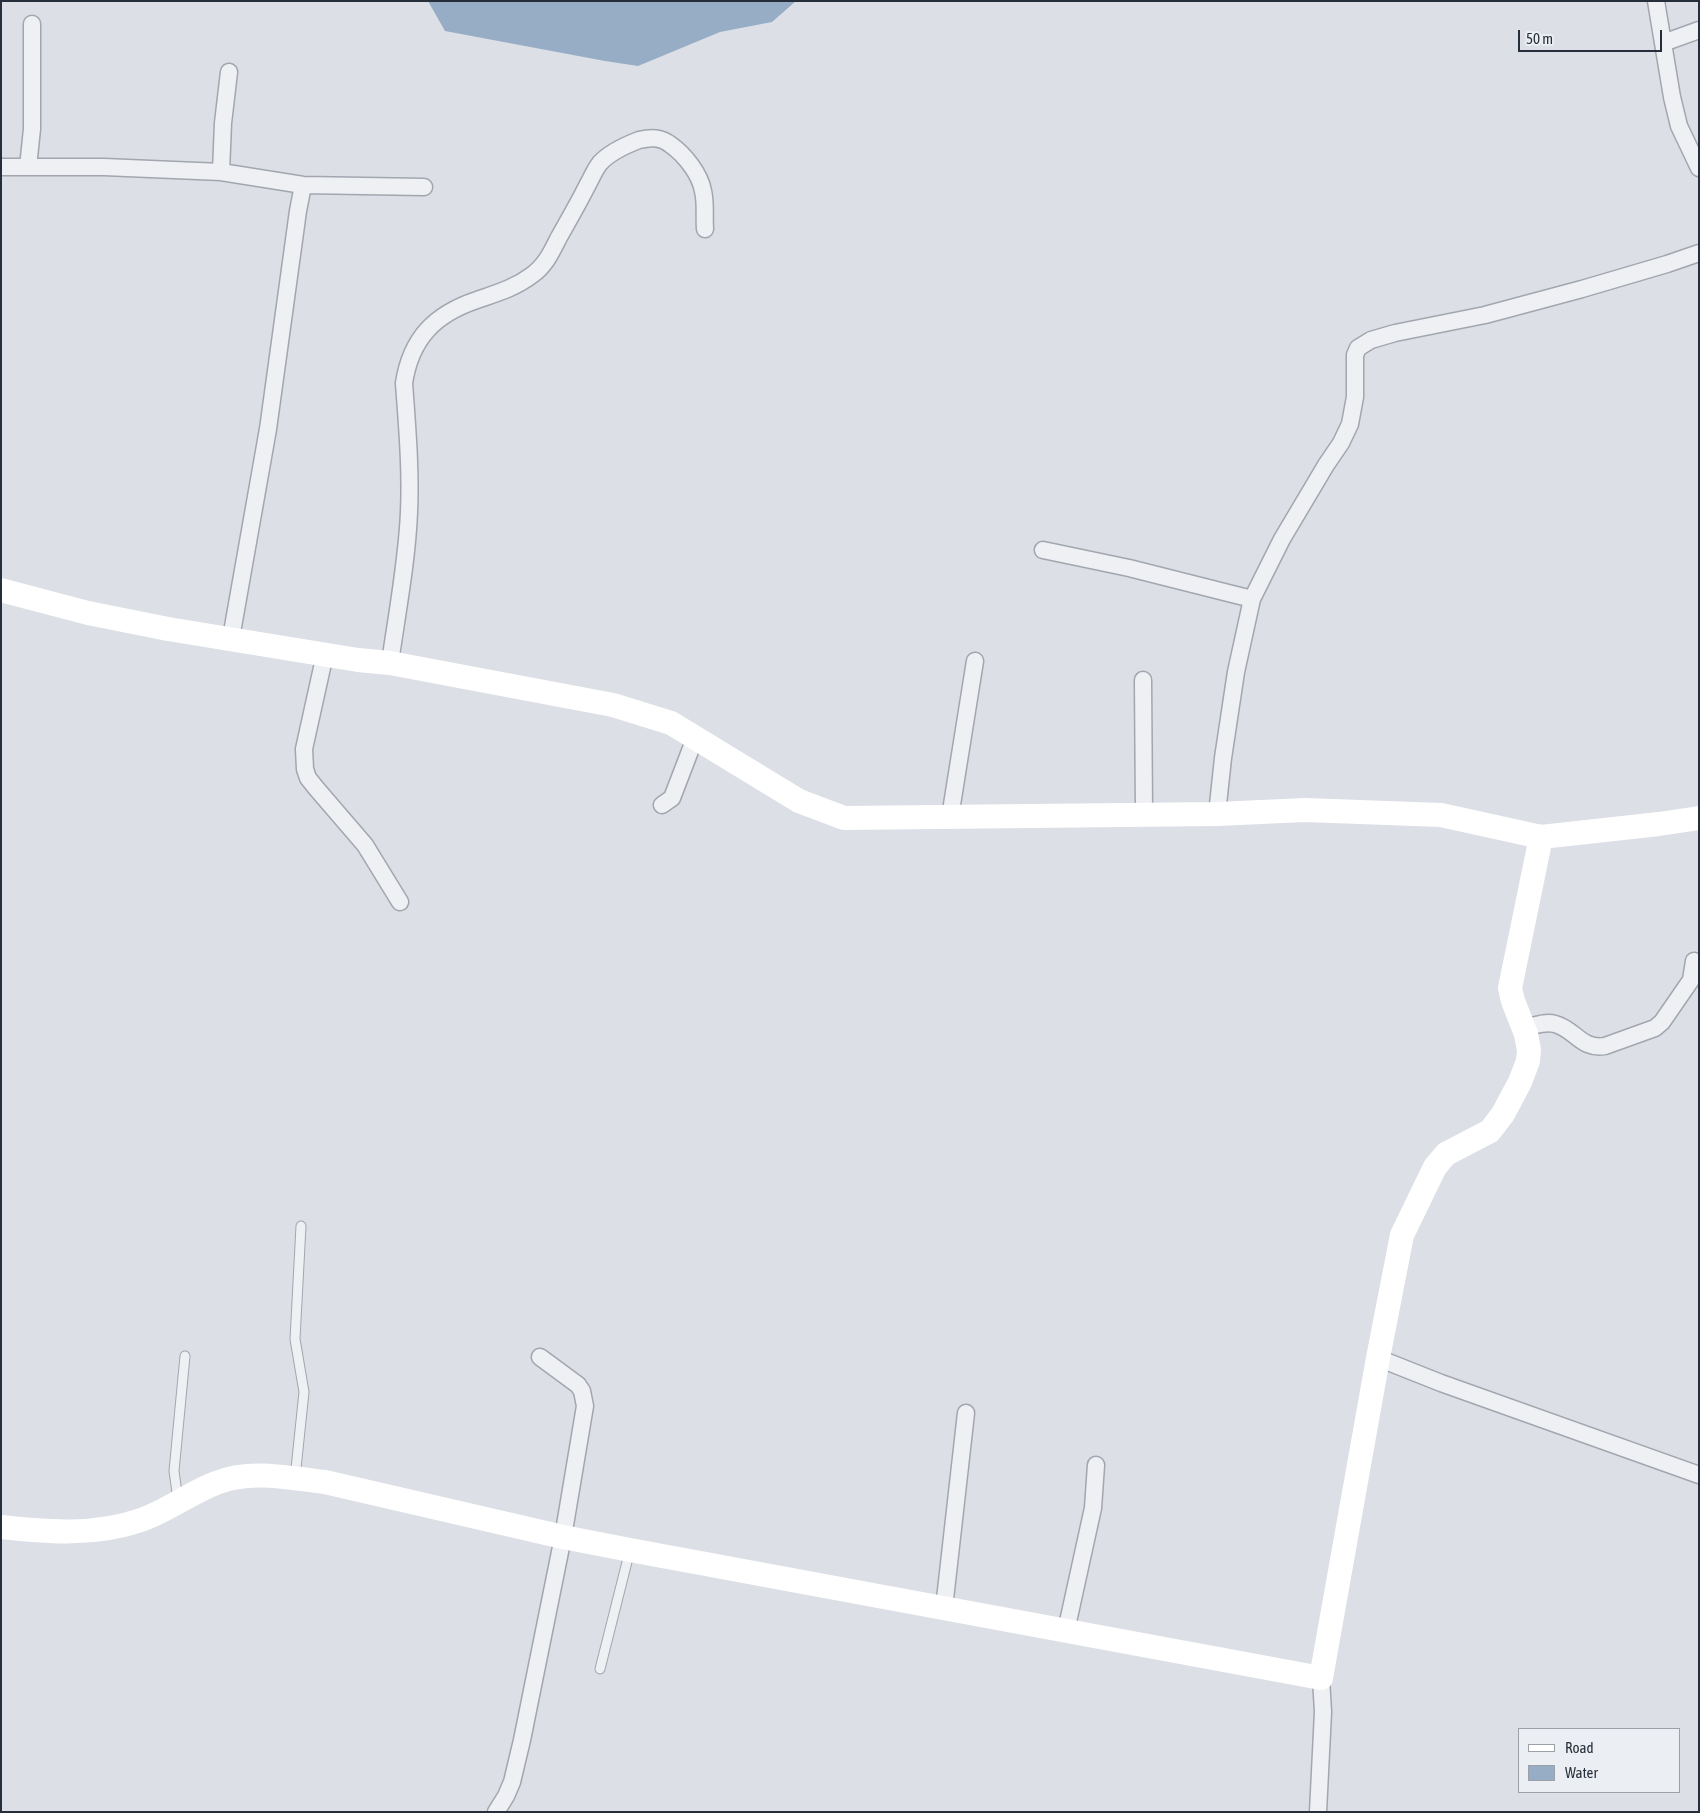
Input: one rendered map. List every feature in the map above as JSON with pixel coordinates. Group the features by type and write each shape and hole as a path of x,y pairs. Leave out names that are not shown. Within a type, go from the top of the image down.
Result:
{"street":[{"path":"1656,1 1672,97 1680,126 1699,168"},
{"path":"28,167 32,129 32,24"},
{"path":"1663,43 1699,30"},
{"path":"221,172 223,123 229,72"},
{"path":"390,663 409,514 410,486 404,382 414,346 438,320 476,300 505,291 533,275 549,258 600,164 622,147 649,138 660,138 672,145 696,173 703,190 705,229"},
{"path":"1,167 104,167 221,172 303,184 424,187"},
{"path":"231,638 268,429 303,184"},
{"path":"1216,814 1236,672 1252,598 1282,539 1341,443 1350,424 1355,397 1355,355 1358,348 1371,340 1485,315 1582,289 1699,253"},
{"path":"1043,550 1130,568 1252,598"},
{"path":"1,590 88,613 168,629 390,663 613,705 671,723 799,801 844,818 1216,814 1305,810 1441,816 1541,837 1699,818"},
{"path":"325,654 304,749 304,769 316,788 365,845 400,902"},
{"path":"950,817 975,661"},
{"path":"1143,680 1144,814"},
{"path":"662,806 672,798 695,738"},
{"path":"1318,1812 1323,1712 1321,1678 1402,1235 1435,1167 1446,1154 1490,1131 1503,1114 1520,1082 1528,1061 1526,1039 1510,988 1541,837"},
{"path":"1526,1039 1542,1023 1554,1024 1565,1028 1586,1044 1597,1048 1655,1028 1671,1011 1691,980 1694,961"},
{"path":"496,1812 512,1782 522,1740 563,1537 585,1406 582,1391 573,1381 540,1357"},
{"path":"1378,1358 1441,1383 1699,1475"},
{"path":"944,1608 966,1413"},
{"path":"1066,1631 1092,1508 1096,1465"},
{"path":"1,1526 63,1531 102,1529 140,1520 215,1483 233,1478 250,1475 295,1478 325,1482 563,1537 1321,1678"}],"lane":[{"path":"295,1478 304,1392 294,1339 301,1226"},
{"path":"179,1502 174,1471 185,1356"},
{"path":"600,1669 630,1550"}],"water":[{"path":"428,1 796,1 772,22 720,32 638,66 445,31"}]}
